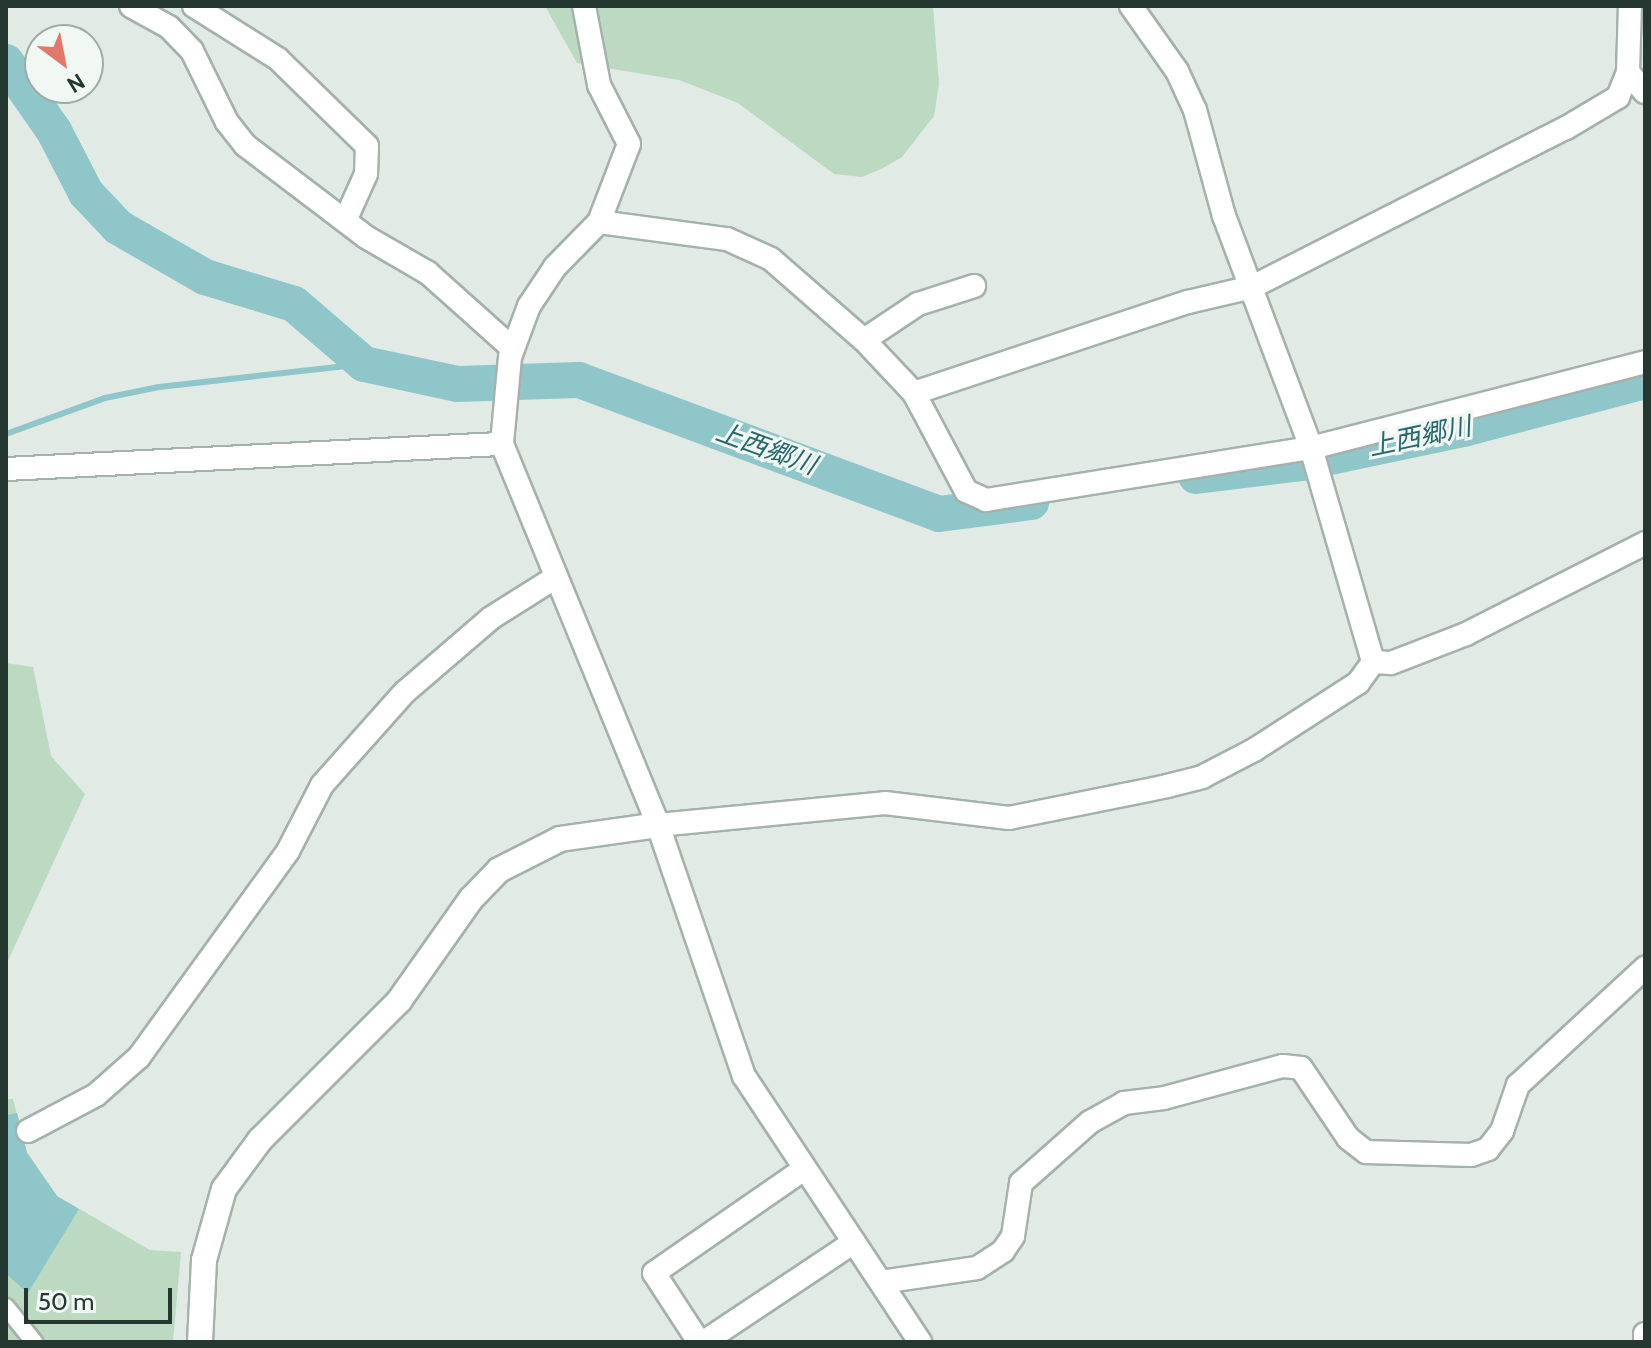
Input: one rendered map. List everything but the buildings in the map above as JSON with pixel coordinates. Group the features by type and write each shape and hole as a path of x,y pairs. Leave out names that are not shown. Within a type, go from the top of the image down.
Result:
{"street":[{"path":"131,6 169,27 192,51 227,122 245,145 345,221 428,273 511,352"},
{"path":"194,6 278,59 367,146 366,174 345,221"},
{"path":"584,6 599,85 629,144 599,222 555,267 529,306 511,352 502,444 658,825 744,1076 920,1342"},
{"path":"1131,6 1177,71 1195,110 1224,216 1311,448 1373,662"},
{"path":"914,393 1188,302 1252,287 1609,105 1628,72 1630,6"},
{"path":"1628,72 1645,92"},
{"path":"599,222 727,239 771,259 864,340 914,393 966,491 986,500 1311,448 1645,362"},
{"path":"864,340 918,304 974,286"},
{"path":"6,469 502,444"},
{"path":"1373,662 1391,663 1453,640 1642,550"},
{"path":"28,1131 96,1095 139,1057 288,851 322,785 405,692 491,618 556,577"},
{"path":"200,1342 210,1225 232,1176 260,1140 399,1001 471,899 499,870 560,839 658,825 885,803 1009,818 1167,786 1202,777 1254,750 1358,683 1373,662"},
{"path":"881,1282 977,1268 1003,1251 1013,1236 1021,1183 1090,1122 1124,1103 1164,1098 1283,1066 1301,1068 1348,1138 1366,1152 1471,1155 1488,1149 1502,1131 1518,1085 1645,968"},
{"path":"804,1169 654,1273 702,1342 854,1242"},
{"path":"6,1307 34,1342"},
{"path":"1645,1334 1645,1342"}],"green space":[{"path":"545,6 933,6 939,84 934,116 902,157 862,177 834,174 738,103 679,80 577,63"},
{"path":"6,663 33,667 51,756 85,794 6,965"},
{"path":"6,1099 13,1099 27,1152 57,1196 150,1250 181,1252 173,1342 6,1342"}],"water":[{"path":"17,1113 27,1153 57,1196 79,1209 28,1293 6,1274 6,1115"}],"waterway":[{"name":"上西郷川","path":"6,62 54,131 86,193 118,227 205,277 294,304 364,364 457,384 579,380 939,514 1031,502"},
{"path":"6,434 105,398 159,387 364,364"},
{"name":"上西郷川","path":"1196,476 1302,463 1463,429 1645,381"}]}
